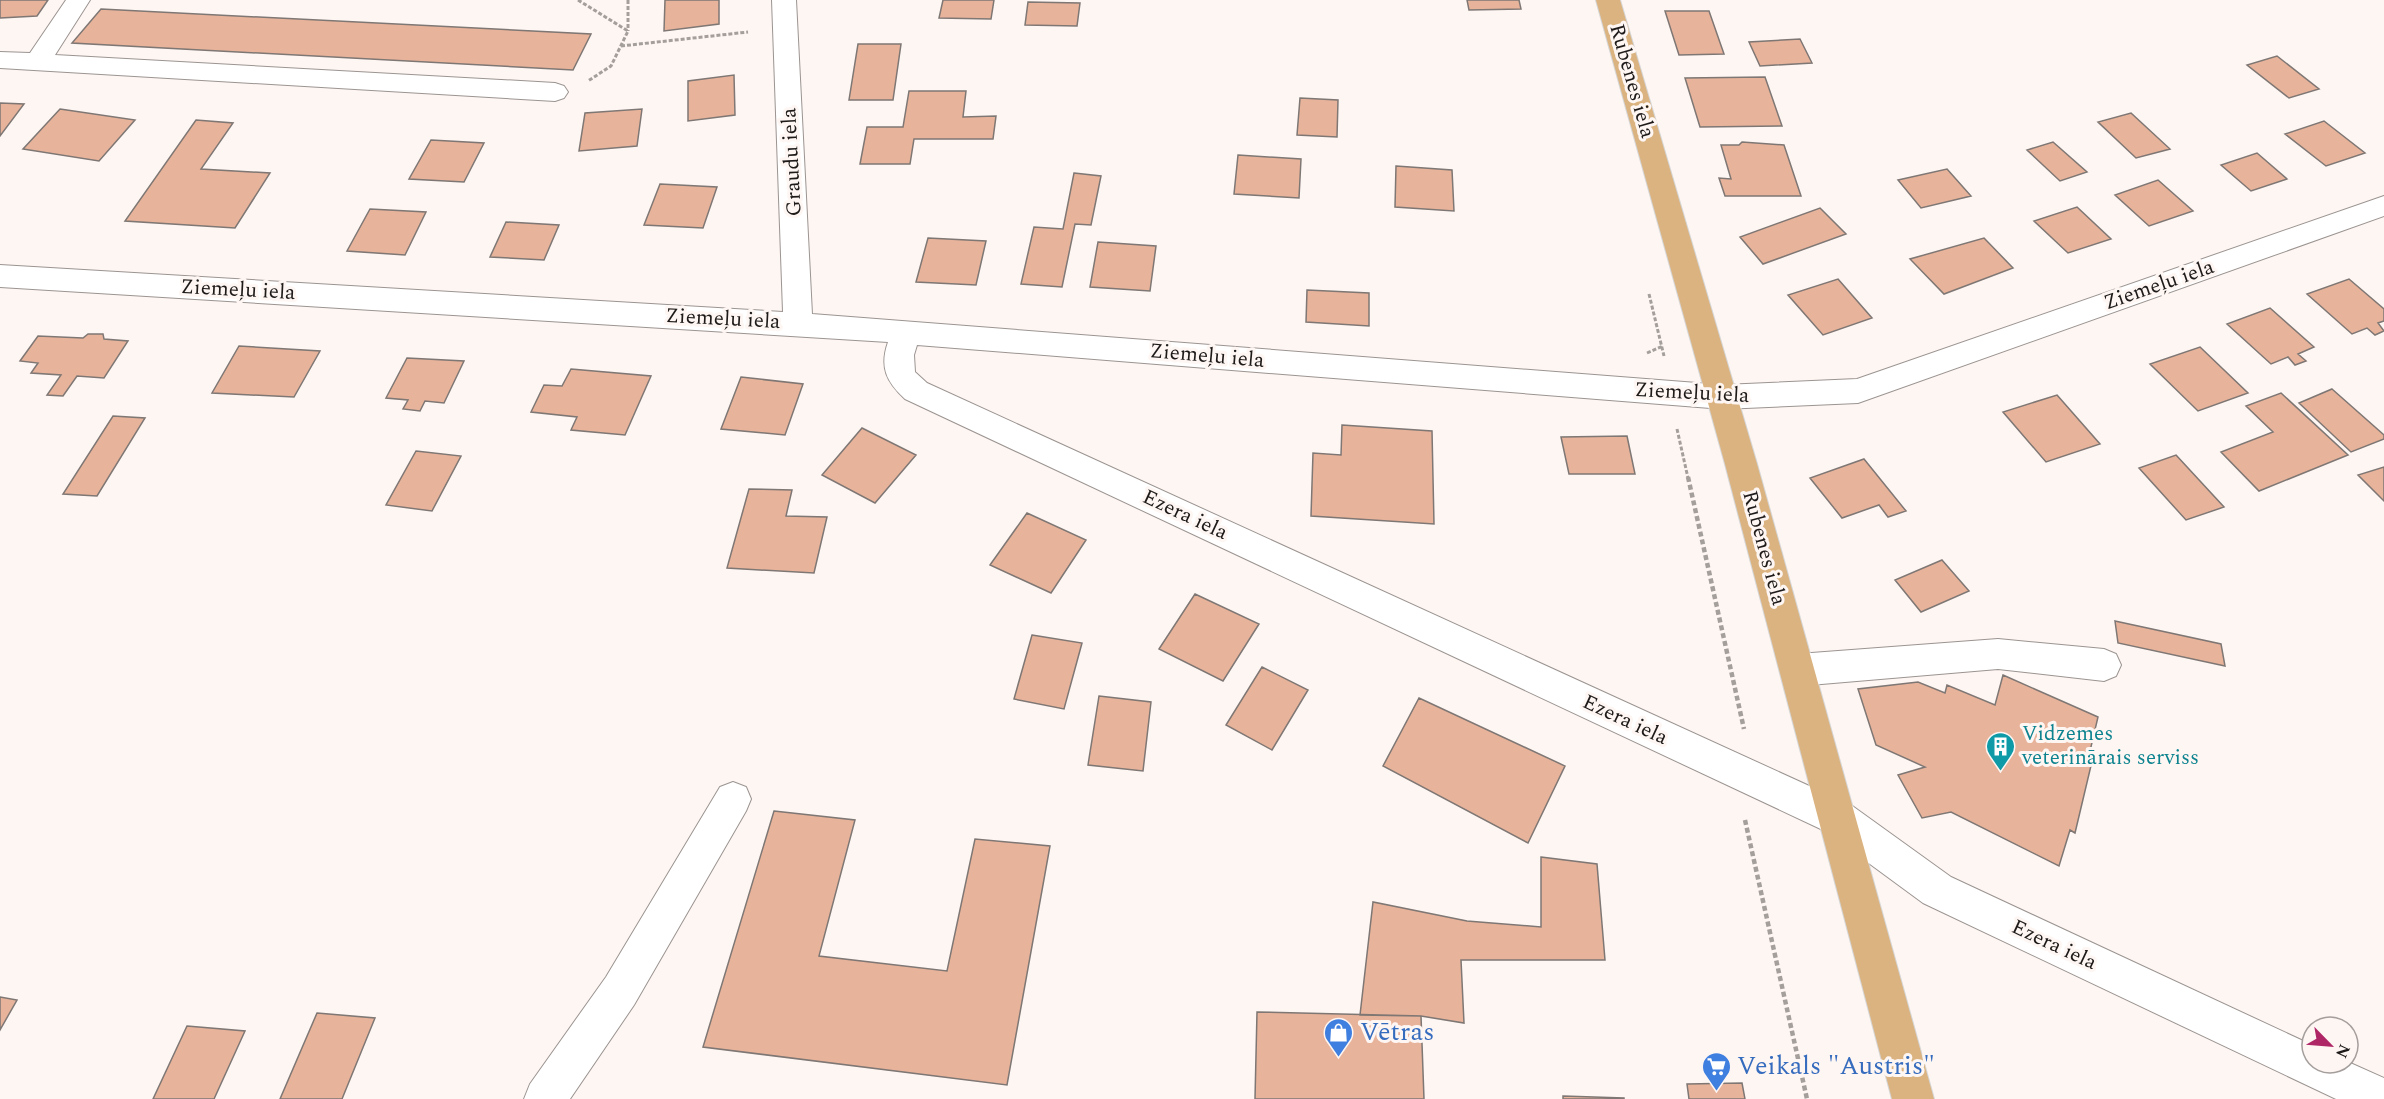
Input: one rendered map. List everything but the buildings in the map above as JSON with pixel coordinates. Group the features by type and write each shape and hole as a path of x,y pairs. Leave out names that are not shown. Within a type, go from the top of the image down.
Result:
{"main road":[{"name":"Rubenes iela","path":"1608,0 1723,397 1913,1099"}],"street":[{"path":"37,62 78,0"},
{"name":"Graudu iela","path":"784,0 797,271 797,324"},
{"path":"0,60 555,92"},
{"name":"Ziemeļu iela","path":"0,276 797,324 1723,397 1858,390 2384,206"},
{"name":"Ezera iela","path":"907,332 899,355 900,376 916,391 1838,818 1937,890 2382,1099"},
{"path":"1798,670 1998,654 2104,665"},
{"path":"545,1099 620,991 733,799"}],"path":[{"path":"578,0 628,31"},
{"path":"555,92 587,82 611,66 628,31 628,0"},
{"path":"621,46 785,27"},
{"path":"1681,450 1744,721"},
{"path":"1743,809 1807,1099"}],"place":[{"name":"Vidzemes veterinārais serviss","path":"2001,772"},
{"name":"Vētras","path":"1339,1058"},
{"name":"Veikals \"Austris\"","path":"1716,1092"}]}
